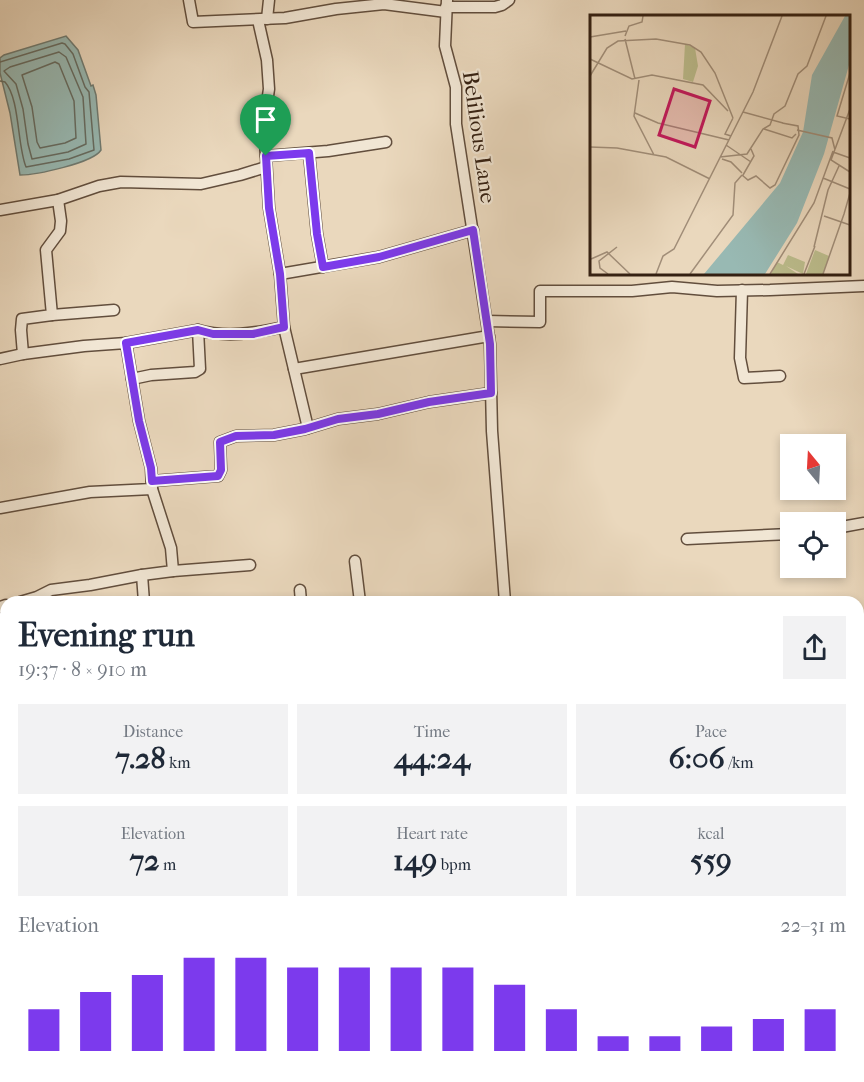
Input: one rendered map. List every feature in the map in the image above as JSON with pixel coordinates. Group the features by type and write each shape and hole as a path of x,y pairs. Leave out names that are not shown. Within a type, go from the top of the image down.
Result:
{"street":[{"path":"189,0 193,21 263,20 384,4 495,7 508,0"},
{"path":"268,0 263,20 269,89 264,123 269,208 280,274 284,327 304,403 308,428"},
{"name":"Belilious Lane","path":"446,6 445,46 456,87 456,124 489,336 492,431 505,596"},
{"path":"0,210 57,200 110,184 169,182 201,184 240,176 266,161 386,142"},
{"path":"309,153 317,234 323,267"},
{"path":"52,315 46,250 60,231 61,221 57,200"},
{"path":"280,274 379,257 473,230"},
{"path":"487,321 540,322 540,291 632,291 672,287 717,291 864,286"},
{"path":"742,290 740,358 744,378 780,376"},
{"path":"23,354 22,319 114,310"},
{"path":"0,359 84,346 126,343 198,330 213,334 253,334 284,327"},
{"path":"132,379 151,375 195,372 200,369 198,330"},
{"path":"294,369 489,336"},
{"path":"126,343 139,421 151,468 152,485 171,548 173,571"},
{"path":"0,508 90,492 218,476 221,470 219,444 224,439 236,436 274,435 338,419 491,393"},
{"path":"846,526 864,523"},
{"path":"687,539 780,534"},
{"path":"355,561 359,596"},
{"path":"39,596 51,590 142,575 250,565"},
{"path":"142,575 144,596"},
{"path":"300,590 301,596"}],"water":[{"path":"66,36 78,50 91,86 93,85 101,150 96,155 76,164 51,171 20,175 10,113 0,73 0,58"}],"route":[{"path":"309,153 317,234 323,267 379,257 473,230 490,344 491,393 338,419 274,435 236,436 224,439 219,444 221,474 218,476 152,481 126,343 198,330 213,334 253,334 284,327 280,274 269,208 266,156 309,153"}]}
